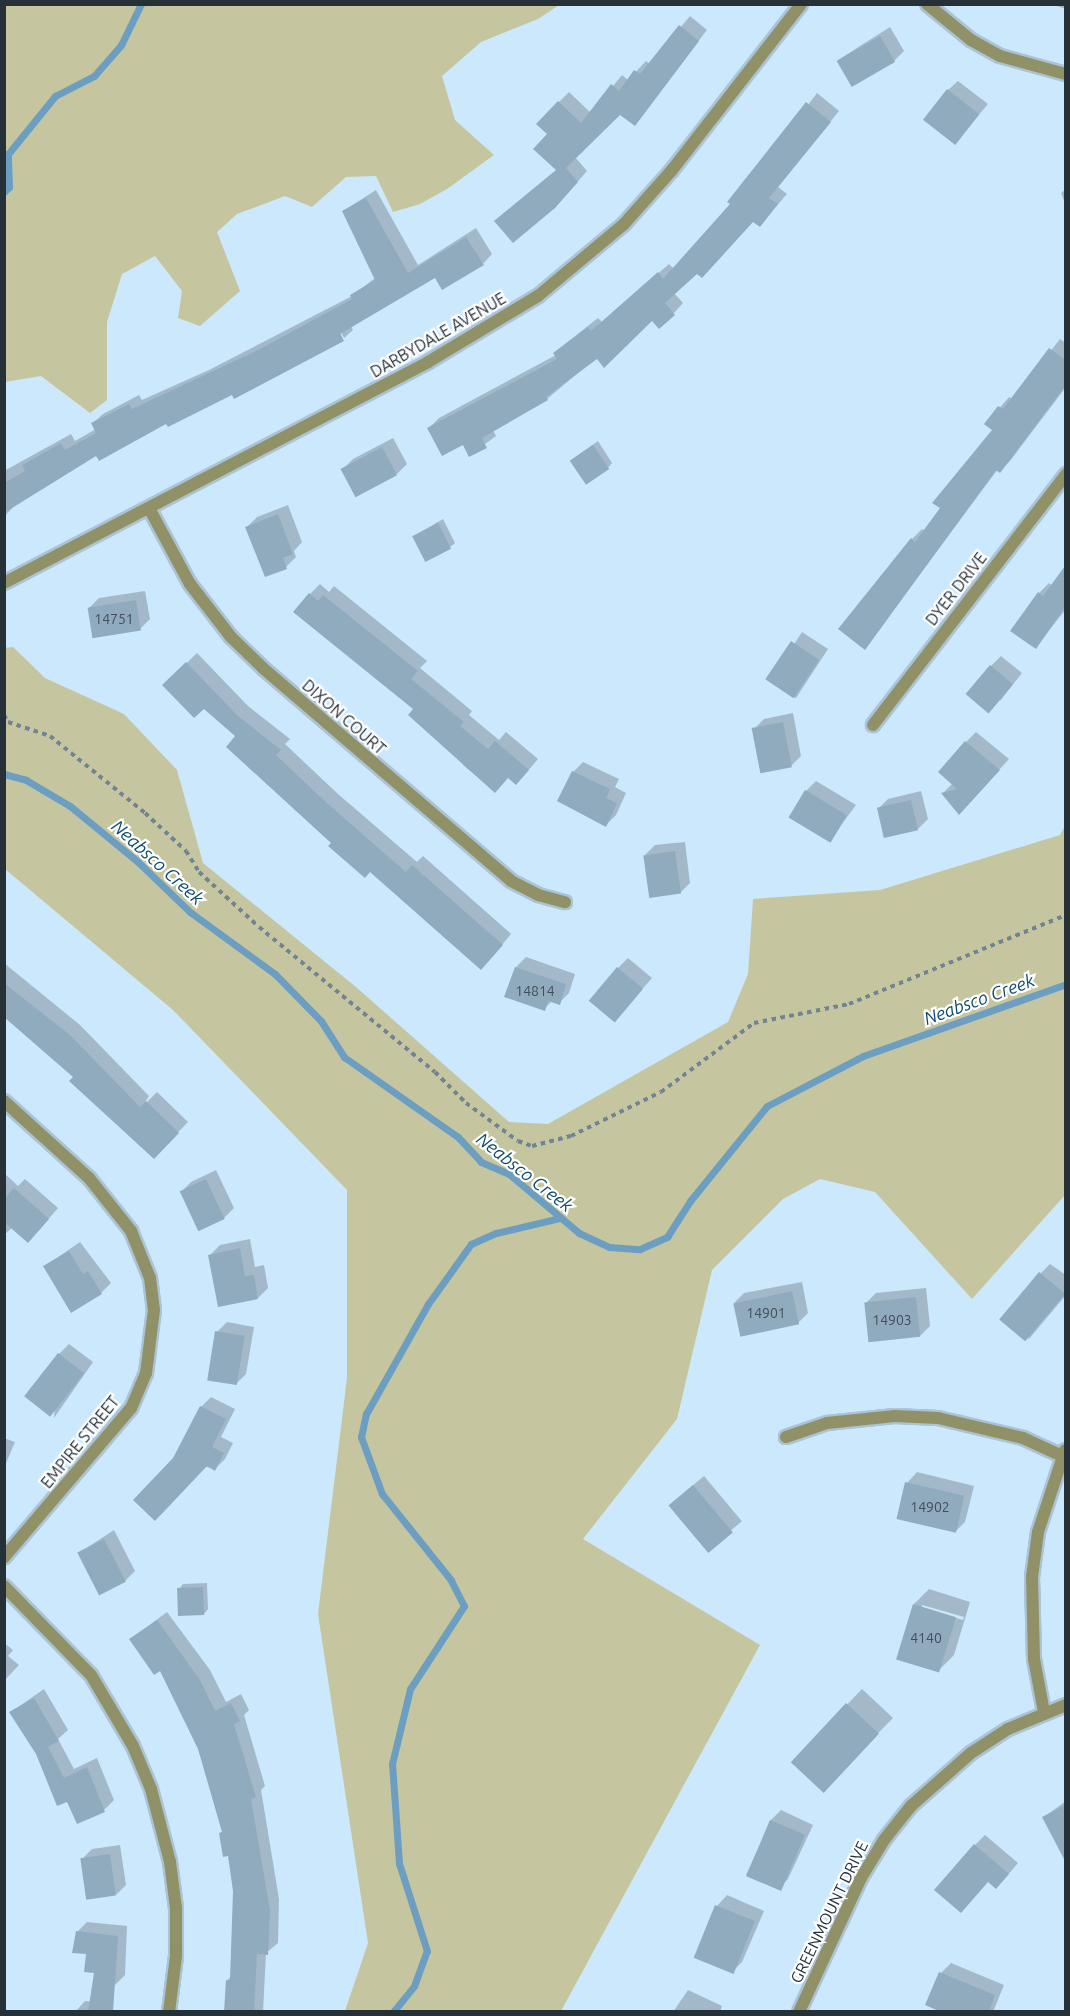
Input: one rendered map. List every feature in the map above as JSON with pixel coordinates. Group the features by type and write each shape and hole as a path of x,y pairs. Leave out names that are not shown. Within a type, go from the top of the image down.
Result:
{"street":[{"name":"DARBYDALE AVENUE","path":"4,583 459,345 574,269 624,224 672,170 801,4"},
{"path":"927,4 971,40 1000,56 1065,74"},
{"name":"DYER DRIVE","path":"873,725 1065,474"},
{"name":"DIXON COURT","path":"149,508 196,592 231,637 264,669 511,881 538,895 565,902"},
{"name":"EMPIRE STREET","path":"4,1101 89,1178 131,1231 150,1278 154,1310 146,1373 131,1408 4,1557"},
{"path":"786,1437 827,1423 895,1416 938,1418 1023,1437 1064,1453 1038,1532 1032,1577 1034,1659 1044,1712"},
{"path":"4,1586 91,1675 134,1746 151,1789 170,1862 176,1908 176,1956 169,2012"},
{"name":"GREENMOUNT DRIVE","path":"799,2012 861,1878 884,1840 911,1806 971,1753 1044,1712 1065,1705"}],"path":[{"path":"4,715 8,722 50,736 73,758 145,813 186,851 199,872 259,927 435,1072 466,1103 518,1141 532,1146 571,1136 661,1092 754,1023 849,1004 1065,915"}],"green space":[{"path":"5,4 559,5 538,19 481,42 442,76 455,120 494,155 447,189 420,204 393,212 376,176 346,177 312,207 285,196 237,214 217,232 240,291 200,326 178,318 182,291 155,256 122,274 107,322 107,400 90,413 41,376 5,382"},
{"path":"13,647 45,678 124,714 177,770 203,863 356,987 509,1122 548,1124 728,1022 748,974 753,899 880,890 1060,835 1065,826 1065,1195 972,1299 875,1192 820,1179 783,1199 712,1270 677,1419 583,1539 760,1645 561,2011 345,2011 368,1943 318,1614 347,1378 347,1190 173,1010 5,869 4,648"}],"building":[{"path":"679,25 699,41 635,126 620,115 566,168 578,182 555,208 513,243 494,221 556,170 533,149 547,134 536,124 558,101 581,123 611,84 619,91 634,70 640,74"},
{"path":"880,36 895,62 852,87 837,61"},
{"path":"947,89 979,114 955,145 923,120"},
{"path":"806,102 831,122 769,198 778,204 760,227 753,222 702,278 697,274 665,303 675,315 659,329 652,321 604,368 597,359 546,397 548,400 482,438 487,448 469,457 463,445 442,456 427,428 557,359 553,353 588,327 591,331 658,272 663,279 730,204 727,202"},
{"path":"366,198 408,273 466,237 484,265 442,290 435,278 340,334 344,341 234,399 232,395 168,427 166,424 99,461 96,456 4,513 4,483 25,471 22,465 61,443 65,450 96,433 91,423 129,404 132,409 260,349 352,299 350,295 375,280 342,211"},
{"path":"1049,348 1065,360 1065,386 1000,473 996,470 865,650 838,629 911,538 915,542 940,508 932,503 992,430 984,424 998,406 1003,409"},
{"path":"593,445 609,469 586,485 570,461"},
{"path":"382,447 397,475 356,497 341,469"},
{"path":"278,514 293,554 283,558 287,569 265,577 245,527"},
{"path":"438,523 451,549 425,562 412,536"},
{"path":"1065,566 1065,607 1036,649 1010,631 1038,592 1043,596"},
{"path":"309,593 318,601 323,595 418,671 411,679 464,722 460,726 488,749 495,741 529,770 516,785 508,778 495,793 408,715 413,709 293,612"},
{"path":"136,600 141,631 92,638 88,608"},
{"path":"791,641 819,660 793,698 765,679"},
{"path":"186,662 238,716 281,750 276,755 328,804 406,872 412,865 503,945 481,970 370,872 365,878 328,846 331,843 226,747 235,736 204,709 194,718 162,685"},
{"path":"990,665 1013,684 989,713 966,694"},
{"path":"783,722 792,767 760,773 752,728"},
{"path":"965,741 1000,770 959,815 941,793 957,789 938,772"},
{"path":"572,771 610,789 606,798 617,803 606,827 557,801"},
{"path":"805,790 847,815 831,843 789,817"},
{"path":"911,800 918,830 884,838 877,808"},
{"path":"675,851 681,894 649,898 643,855"},
{"path":"515,967 566,984 560,1005 548,1001 545,1011 504,997"},
{"path":"617,967 643,989 615,1023 589,1001"},
{"path":"4,983 70,1035 140,1107 146,1101 179,1133 154,1159 69,1081 73,1077 4,1017"},
{"path":"206,1179 225,1219 198,1231 180,1191"},
{"path":"14,1188 49,1219 28,1243 4,1222 4,1199"},
{"path":"240,1248 245,1276 254,1275 258,1299 218,1307 208,1255"},
{"path":"69,1251 83,1274 88,1271 102,1294 71,1313 43,1266"},
{"path":"1039,1272 1065,1294 1025,1341 999,1319"},
{"path":"792,1291 799,1324 740,1337 733,1303"},
{"path":"916,1297 920,1337 868,1342 864,1302"},
{"path":"215,1331 245,1336 237,1385 207,1380"},
{"path":"58,1353 84,1373 50,1417 24,1396"},
{"path":"200,1406 226,1419 212,1447 224,1453 215,1471 207,1466 155,1521 133,1500 173,1458"},
{"path":"905,1482 964,1496 956,1533 896,1519"},
{"path":"693,1485 733,1532 708,1553 668,1506"},
{"path":"104,1539 126,1582 99,1595 77,1553"},
{"path":"203,1587 204,1615 178,1616 177,1588"},
{"path":"913,1604 956,1617 939,1673 896,1659"},
{"path":"157,1620 200,1680 215,1711 231,1703 240,1721 234,1724 256,1797 251,1799 270,1910 268,1955 257,1954 254,2012 224,2012 226,1980 230,1980 233,1891 228,1856 223,1857 219,1833 222,1832 198,1749 160,1671 154,1675 129,1639"},
{"path":"34,1698 59,1741 48,1747 64,1778 87,1767 105,1812 77,1824 67,1802 57,1806 36,1754 9,1712"},
{"path":"846,1703 879,1734 824,1793 791,1762"},
{"path":"1065,1805 1065,1861 1042,1817"},
{"path":"770,1820 805,1835 781,1891 746,1876"},
{"path":"974,1844 1009,1874 996,1889 988,1882 961,1913 934,1890"},
{"path":"110,1854 116,1896 86,1900 80,1858"},
{"path":"715,1905 755,1921 734,1974 694,1958"},
{"path":"76,1931 118,1936 113,2012 88,2012 94,1973 84,1972 86,1954 72,1953"},
{"path":"939,1972 995,1995 989,2012 941,2012 925,2005"}],"waterway":[{"name":"Neabsco Creek","path":"4,192 9,187 8,154 55,96 94,76 121,45 141,4"},
{"name":"Neabsco Creek","path":"4,774 26,780 70,806 137,861 190,912 275,974 321,1021 344,1057 458,1137 481,1162 509,1174 579,1233 609,1247 640,1249 667,1237 690,1201 767,1106 863,1056 1066,984"},
{"path":"393,2012 414,1986 427,1951 399,1863 392,1764 410,1689 464,1606 451,1580 382,1494 361,1437 366,1414 428,1304 471,1244 496,1233 560,1218"}]}
